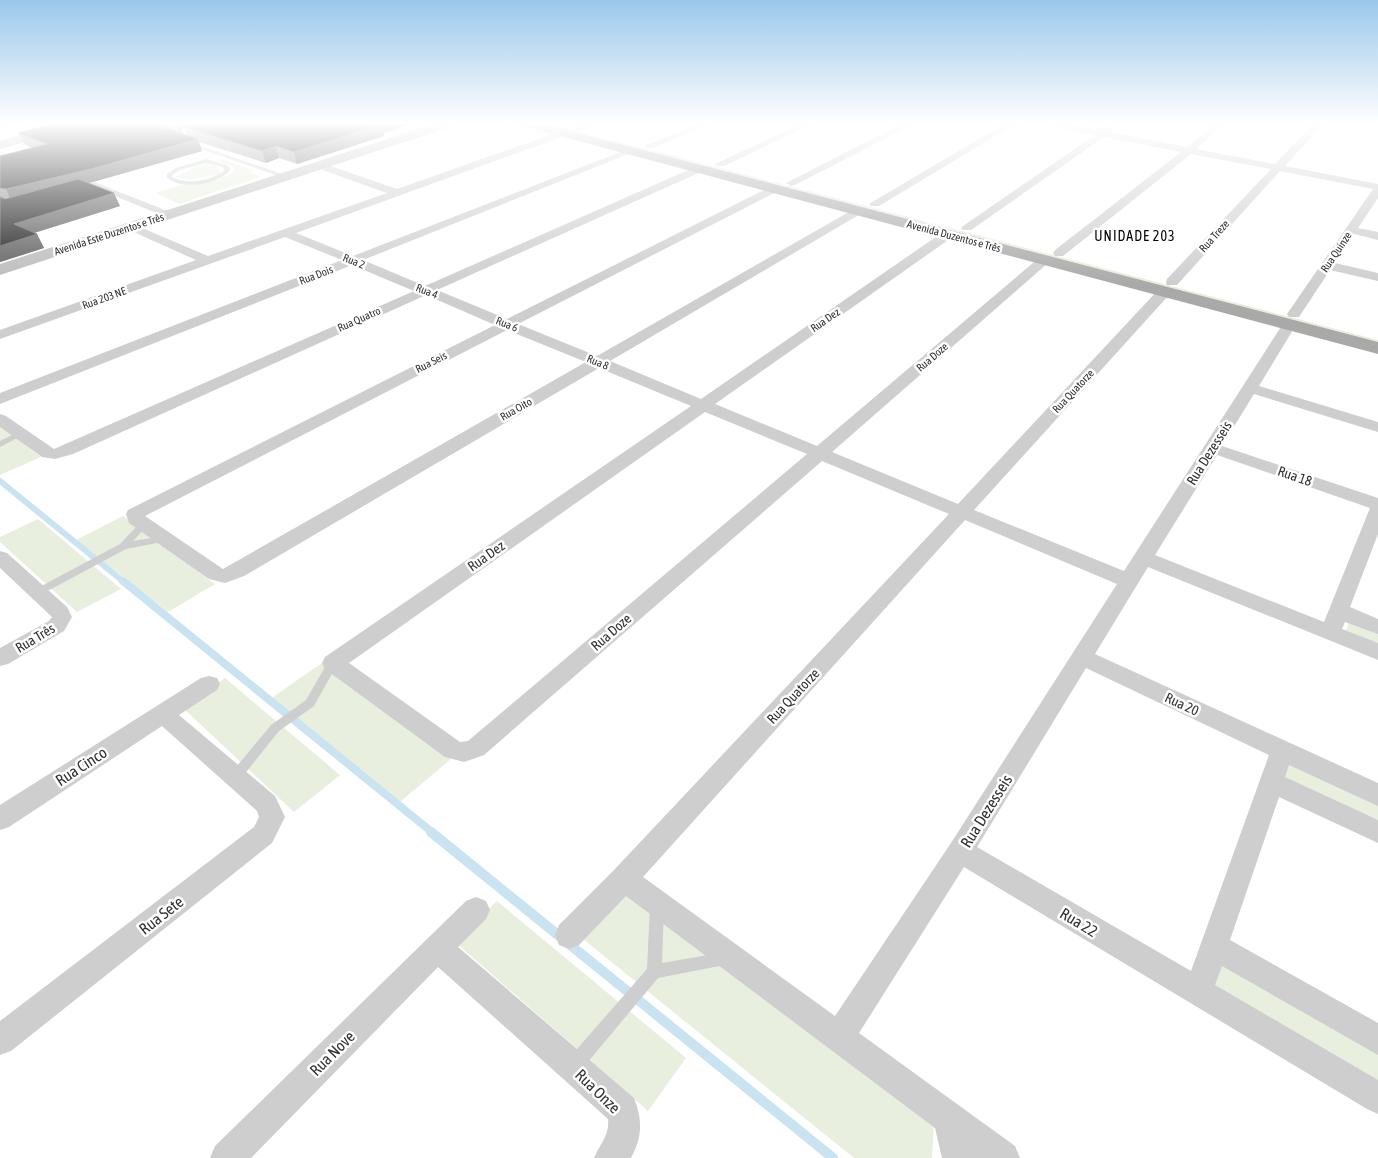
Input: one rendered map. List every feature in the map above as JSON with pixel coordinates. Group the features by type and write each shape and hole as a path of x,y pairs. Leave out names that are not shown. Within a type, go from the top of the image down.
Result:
{"main road":[{"name":"Avenida Este Duzentos e Três","path":"0,270 277,178"},
{"name":"Avenida Duzentos e Três","path":"733,178 774,189 967,228 1052,256"},
{"name":"Avenida Duzentos e Três","path":"772,178 947,234 1052,256 1292,319 1378,336"},
{"name":"Avenida Duzentos e Três","path":"1292,319 1378,348"}],"street":[{"path":"355,178 398,193"},
{"name":"Rua 203 NE","path":"0,335 437,178"},
{"name":"Rua Dois","path":"0,399 562,178"},
{"name":"Rua Quatro","path":"21,434 48,453 55,454 67,450 678,178"},
{"path":"791,183 801,178"},
{"path":"866,208 917,178"},
{"path":"967,228 1039,178"},
{"path":"1052,256 1153,178"},
{"name":"Rua Treze","path":"1168,287 1266,178"},
{"path":"1331,178 1378,189"},
{"path":"66,192 94,184 167,214"},
{"name":"Rua Seis","path":"143,525 136,519 135,514 142,509 774,189"},
{"name":"Rua Quinze","path":"1292,319 1378,189"},
{"name":"Rua Oito","path":"169,542 216,574 225,576 237,571 866,208"},
{"path":"131,227 208,260"},
{"path":"1351,230 1378,236"},
{"name":"Rua 2","path":"286,233 390,276"},
{"name":"Rua Dez","path":"333,663 947,234"},
{"name":"Rua Doze","path":"333,663 394,709 454,750 464,752 476,748 819,453 1052,256"},
{"path":"1327,266 1378,277"},
{"name":"Rua 4","path":"390,276 464,306"},
{"name":"Rua Quatorze","path":"569,936 624,879 1168,287"},
{"name":"Rua 6","path":"464,306 550,342"},
{"name":"Rua Dezesseis","path":"839,1038 960,851 1292,319"},
{"name":"Rua 8","path":"550,342 702,405"},
{"path":"1250,388 1378,427"},
{"path":"702,405 1129,582"},
{"path":"0,419 21,434"},
{"name":"Rua 18","path":"1213,448 1378,504"},
{"path":"1330,633 1357,562 1376,520"},
{"path":"143,525 169,542"},
{"path":"0,557 38,592"},
{"path":"1144,558 1378,652"},
{"name":"Rua Três","path":"0,658 57,626 60,622 60,612 38,592"},
{"path":"1338,611 1378,626"},
{"name":"Rua 20","path":"1082,657 1378,794"},
{"name":"Rua Cinco","path":"0,819 209,684"},
{"path":"162,714 235,777"},
{"path":"1198,992 1282,750"},
{"name":"Rua Sete","path":"0,1040 263,835 272,817 266,804 235,777"},
{"path":"1271,782 1378,832"},
{"name":"Rua 22","path":"960,851 1378,1098"},
{"path":"624,879 1003,1158"},
{"name":"Rua Nove","path":"227,1158 476,910"},
{"path":"1214,946 1378,1040"},
{"name":"Rua Onze","path":"438,948 622,1110 626,1127 622,1143 611,1158"},
{"path":"949,1118 959,1158"}],"lane":[{"path":"170,178 181,182 213,178"},
{"path":"0,444 21,434"},
{"path":"123,546 143,525"},
{"path":"38,592 123,546 169,542"},
{"path":"235,777 275,728 310,703 333,663"},
{"path":"573,1067 650,976 657,903"},
{"path":"650,976 731,958"}],"green space":[{"path":"180,178 199,178 189,180"},
{"path":"221,178 257,178 179,204 156,193 186,184"},
{"path":"745,178 759,178 1378,340 1378,345"},
{"path":"0,426 41,457 0,475"},
{"path":"123,516 215,584 168,612 76,540"},
{"path":"38,519 121,589 77,612 0,542 0,537"},
{"path":"1350,619 1378,630 1378,648 1345,634"},
{"path":"322,663 452,758 400,802 270,699"},
{"path":"225,678 340,775 294,812 183,708"},
{"path":"1289,759 1378,801 1378,824 1282,779"},
{"path":"628,891 934,1123 932,1158 854,1158 583,939"},
{"path":"497,901 686,1058 648,1111 455,942"},
{"path":"1223,960 1378,1050 1378,1086 1212,988"}],"building":[{"path":"0,178 53,178 6,189 0,188"},
{"path":"78,179 114,193 14,224 37,234 0,246 0,197 5,199"}],"waterway":[{"path":"0,481 124,582"},
{"path":"123,581 433,833"},
{"path":"431,832 833,1158"}],"district":[{"name":"UNIDADE 203","path":"1135,236"}]}
